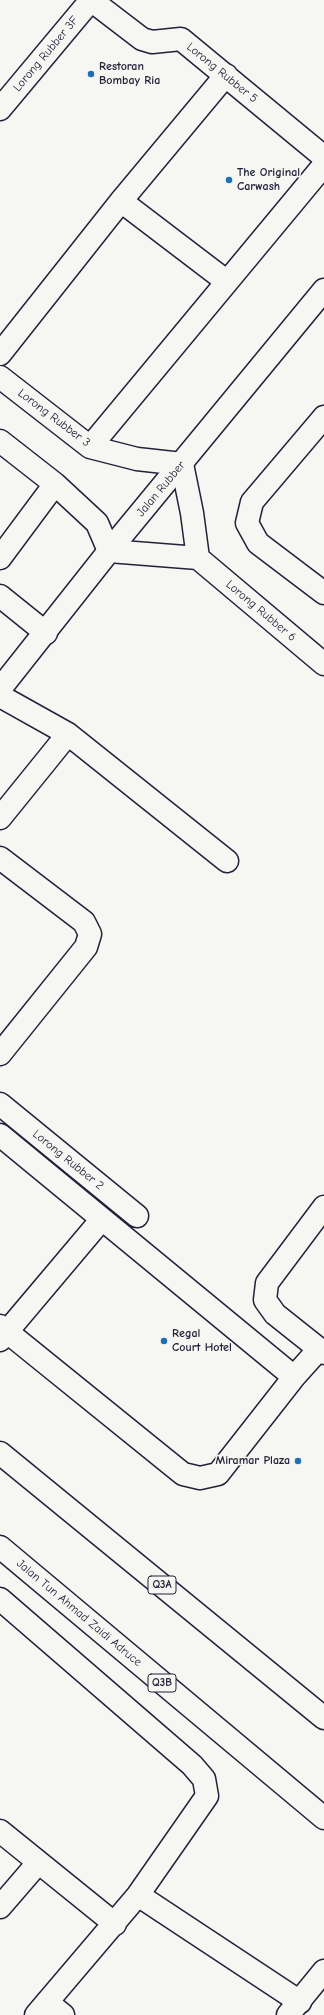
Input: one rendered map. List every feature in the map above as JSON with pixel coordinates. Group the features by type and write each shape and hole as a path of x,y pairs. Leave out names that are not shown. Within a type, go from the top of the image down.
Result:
{"main road":[{"name":"Lorong Rubber 5","path":"91,0 142,39 152,42 181,39 324,157"},
{"name":"Lorong Rubber 3F","path":"0,109 91,0"},
{"path":"0,354 121,201 226,75"},
{"path":"90,447 226,281 324,165"},
{"path":"121,201 226,281"},
{"name":"Jalan Rubber","path":"0,690 109,551 324,290"},
{"name":"Lorong Rubber 3","path":"0,377 90,447 137,459 182,464"},
{"path":"324,418 252,502 247,522 258,543 324,593"},
{"path":"0,441 55,484 97,523 109,551 198,558 192,513 182,464"},
{"path":"0,558 55,484"},
{"name":"Lorong Rubber 6","path":"198,558 324,664"},
{"path":"0,596 46,633"},
{"path":"0,696 68,734 227,861"},
{"path":"0,818 68,734"},
{"path":"0,858 84,922 90,934 86,948 0,1054"},
{"name":"Lorong Rubber 2","path":"0,1104 137,1216"},
{"path":"0,1135 294,1377"},
{"path":"102,1219 3,1333 183,1474 200,1478 218,1474 294,1377 322,1351 275,1314 265,1300 266,1283 324,1207"},
{"name":"Q3A","path":"0,1453 324,1718"},
{"name":"Jalan Tun Ahmad Zaidi Adruce","path":"0,1547 324,1818"},
{"path":"0,1599 192,1765 204,1780 207,1796 138,1895 49,2011"},
{"path":"0,1832 115,1924"},
{"path":"0,1907 38,1863"},
{"path":"138,1895 294,2008 324,1971"}],"place":[{"name":"Restoran Bombay Ria","path":"91,74"},
{"name":"The Original Carwash","path":"229,180"},
{"name":"Regal Court Hotel","path":"164,1341"},
{"name":"Miramar Plaza","path":"298,1461"}]}
